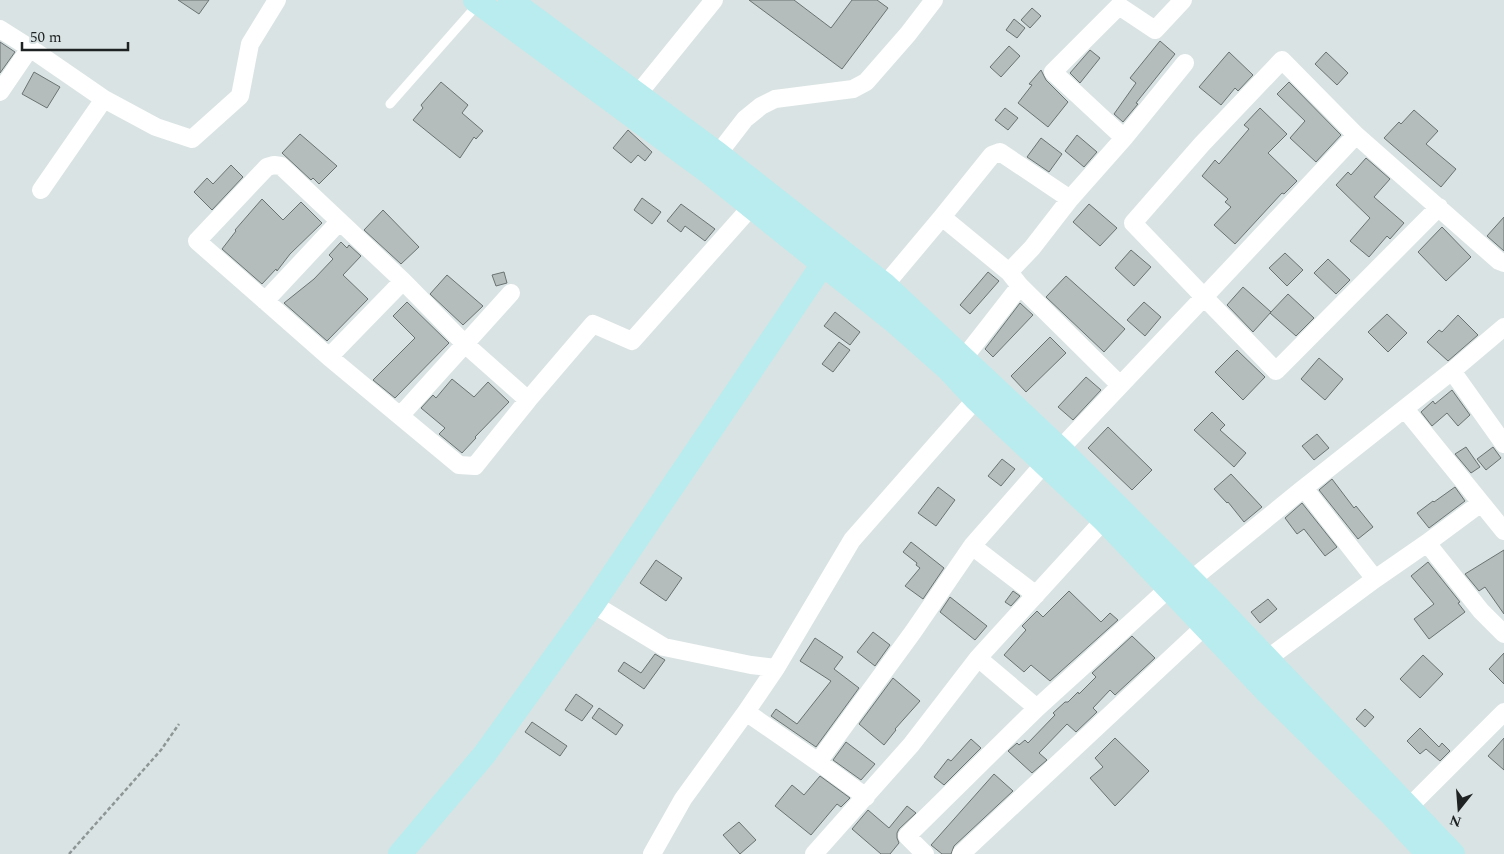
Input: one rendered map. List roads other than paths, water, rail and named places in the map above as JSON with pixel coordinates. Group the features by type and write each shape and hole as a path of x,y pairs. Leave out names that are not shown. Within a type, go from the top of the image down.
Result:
{"main road":[{"path":"477,2 707,170 896,323 948,369 976,399 1052,456 1191,580 1454,854"},
{"path":"516,2 718,154 885,285 963,358 1052,456 1104,520 1168,589 1267,692 1392,815 1428,854"},
{"path":"400,854 484,755 593,604 823,264"}],"street":[{"path":"0,29 104,99 156,127 192,139 240,96 250,44 277,0"},
{"path":"638,94 714,0"},
{"path":"718,154 745,119 761,106 775,99 852,88 866,82 908,34 934,0"},
{"path":"1124,138 1053,72 1119,6 1155,30 1183,0"},
{"path":"0,92 30,48"},
{"path":"1439,207 1276,371 1133,224 1202,144 1282,60 1356,135 1439,207 1499,261 1504,263"},
{"path":"1009,272 1032,248 1185,62"},
{"path":"41,190 104,99"},
{"path":"818,762 913,632 972,546 1052,456 1356,135"},
{"path":"885,285 992,155 1000,152 1070,200"},
{"path":"528,400 466,345 403,281 281,166 267,167 197,241 330,357 459,465 475,466 593,324 632,341 752,206"},
{"path":"942,217 1009,272 1020,286 1120,385"},
{"path":"265,301 340,222"},
{"path":"330,357 403,281"},
{"path":"963,358 1020,286"},
{"path":"400,416 511,293"},
{"path":"1191,580 1304,488 1452,372 1504,327"},
{"path":"1452,372 1504,444"},
{"path":"652,854 683,798 776,668 852,540 976,399"},
{"path":"1405,409 1504,531"},
{"path":"1304,488 1375,579"},
{"path":"1267,659 1481,503"},
{"path":"814,854 911,746 978,658 1104,520"},
{"path":"1427,543 1481,611 1504,634"},
{"path":"972,546 1036,595"},
{"path":"925,854 906,836 1037,708 1168,589"},
{"path":"593,604 664,647 776,668"},
{"path":"961,854 1204,626"},
{"path":"978,658 1037,708"},
{"path":"746,712 866,797"},
{"path":"1409,807 1504,712"}],"lane":[{"path":"390,104 477,2"}]}
